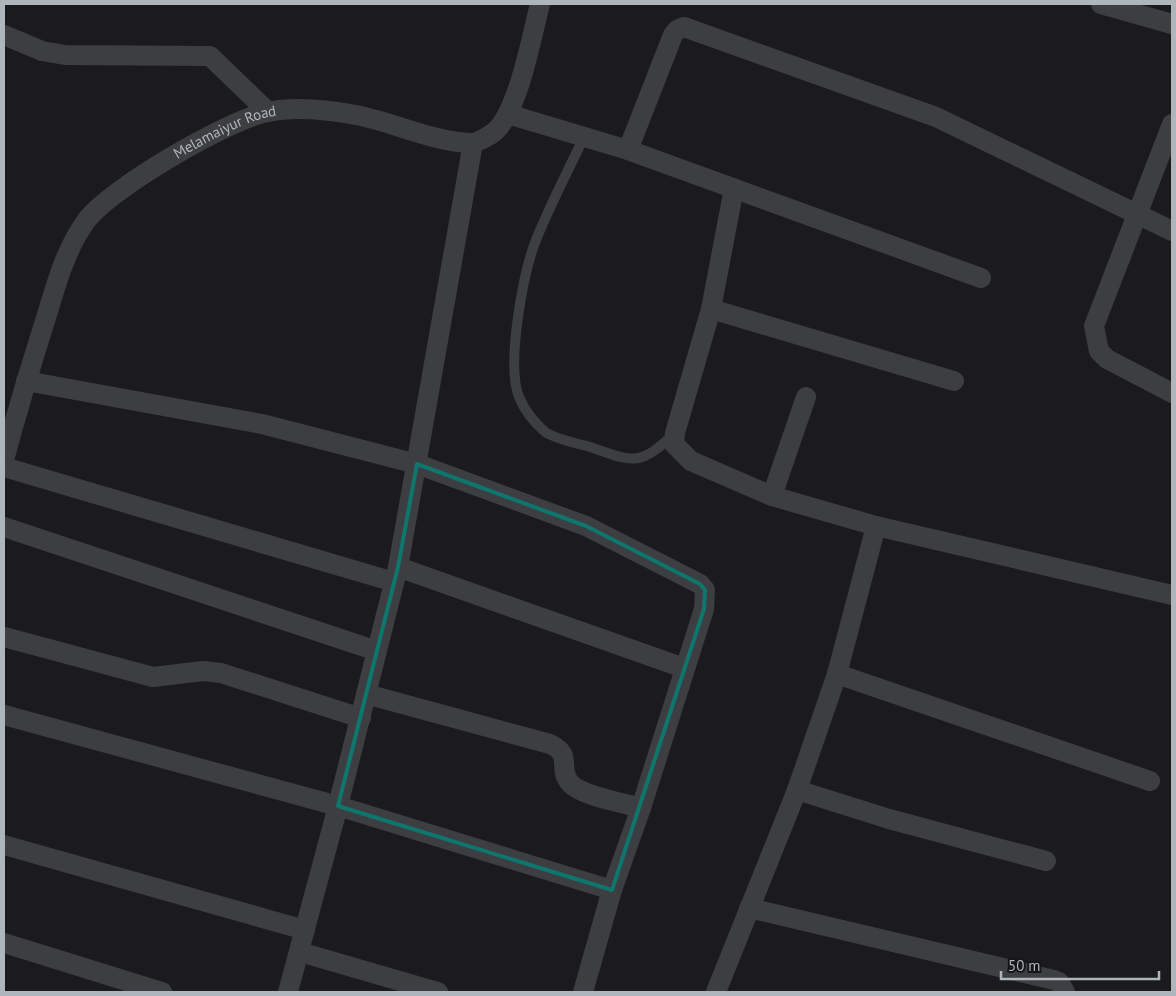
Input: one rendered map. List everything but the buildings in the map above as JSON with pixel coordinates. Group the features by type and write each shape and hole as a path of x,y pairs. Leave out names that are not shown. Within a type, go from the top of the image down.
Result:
{"street":[{"path":"288,992 361,718 396,575 473,143 492,135 504,122 508,114 518,88 540,4"},
{"path":"1101,4 1172,24"},
{"path":"628,150 673,35 677,30 684,27 936,117 1172,231"},
{"path":"4,35 42,51 65,55 210,56 268,112"},
{"name":"Melamaiyur Road","path":"4,460 63,262 86,220 117,193 151,169 225,128 268,112 339,112 384,121 423,134 473,143"},
{"path":"508,114 628,150 981,278"},
{"path":"1172,124 1094,326 1099,351 1108,359 1172,393"},
{"path":"734,188 711,308 675,433 674,444 691,461 772,496 876,526 1172,595"},
{"path":"711,308 954,381"},
{"path":"26,381 262,424 417,464 586,526 700,584 705,590 706,599 641,808 612,890 583,992"},
{"path":"772,496 806,397"},
{"path":"4,467 396,575 684,668"},
{"path":"716,992 797,790 837,674 876,526"},
{"path":"4,527 377,650"},
{"path":"4,637 153,677 204,671 221,673 361,718"},
{"path":"837,674 1150,781"},
{"path":"366,694 550,744 560,749 564,757 566,776 570,784 580,790 641,808"},
{"path":"4,715 338,806 612,890"},
{"path":"797,790 889,819 1046,861"},
{"path":"4,845 305,930"},
{"path":"749,908 1054,980 1059,982 1064,992"},
{"path":"4,943 162,992"},
{"path":"300,952 438,992"}],"lane":[{"path":"584,137 536,241 524,287 515,344 518,396 528,413 545,432 623,458 645,458 656,452 675,433"}],"highlighted area":[{"path":"417,464 586,526 700,584 705,590 704,609 612,890 338,806 398,567"}]}
